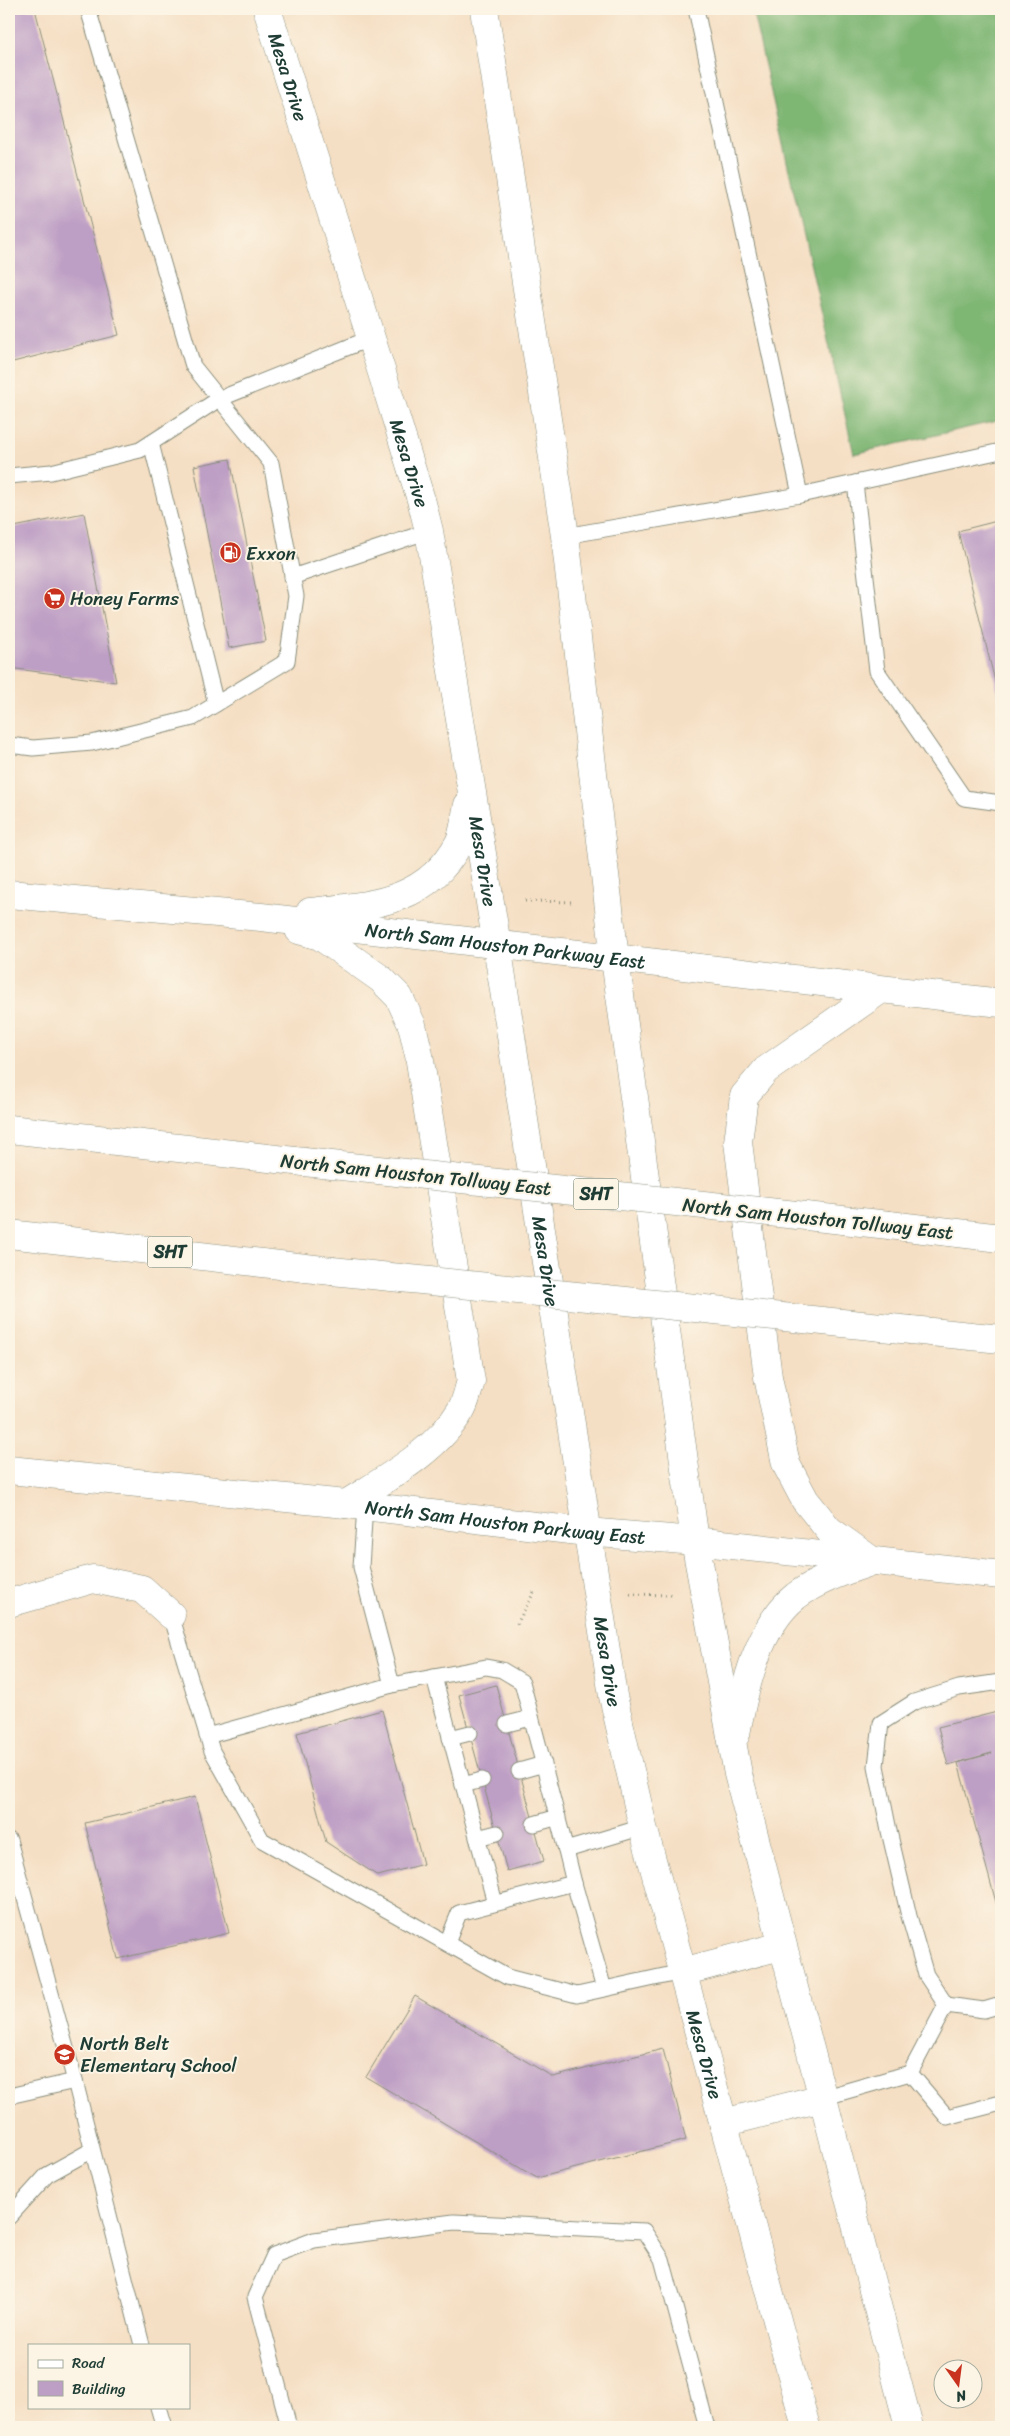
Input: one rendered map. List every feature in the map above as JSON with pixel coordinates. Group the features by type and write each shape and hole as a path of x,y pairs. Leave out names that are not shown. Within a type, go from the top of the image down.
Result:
{"main road":[{"name":"Mesa Drive","path":"267,9 371,338 429,531 497,945 613,1696 643,1827 806,2427"},
{"path":"484,9 565,536 615,958 695,1541 733,1750 781,1946 909,2427"},
{"path":"261,918 379,904 423,885 442,868 460,841 471,790"},
{"name":"North Sam Houston Parkway East","path":"9,894 261,918 1001,1003"},
{"path":"261,918 320,936 381,979 398,997 412,1024 419,1055 466,1344 470,1381 462,1410 439,1437 405,1467 356,1505"},
{"path":"873,1561 829,1530 805,1500 786,1464 768,1377 738,1142 744,1096 766,1070 880,990"},
{"name":"North Sam Houston Tollway East","path":"9,1129 1001,1238"},
{"name":"SHT","path":"9,1234 332,1271 1001,1339"},
{"name":"North Sam Houston Parkway East","path":"9,1470 356,1505 587,1532 695,1541 1001,1575"},
{"path":"733,1750 742,1696 754,1658 778,1617 796,1596 833,1575 873,1561"},
{"path":"9,1603 93,1580 142,1589 171,1615"},
{"path":"682,1972 781,1946"},
{"path":"723,2123 822,2098"}],"lane":[{"path":"9,745 33,748 92,744 193,718 287,661 296,596 271,463 193,366 88,9"},
{"path":"696,9 800,495"},
{"path":"9,476 50,472 140,450 219,398 371,338"},
{"path":"151,443 216,704"},
{"path":"565,536 800,495 1001,452"},
{"path":"855,484 877,671 964,798 1001,803"},
{"path":"292,578 429,531"},
{"path":"356,1505 361,1567 392,1684"},
{"path":"171,1615 212,1751 262,1840 507,1977 577,1995 682,1972"},
{"path":"207,1736 392,1684 486,1667 502,1670 522,1682 604,1989"},
{"path":"434,1676 495,1903"},
{"path":"1001,1682 959,1688 914,1702 881,1723 876,1766 909,1916 926,1975 946,2005 984,2010 1001,2005"},
{"path":"507,1724 531,1718"},
{"path":"450,1738 470,1733"},
{"path":"519,1771 544,1764"},
{"path":"463,1785 482,1780"},
{"path":"534,1824 558,1818"},
{"path":"566,1850 643,1827"},
{"path":"477,1838 497,1833"},
{"path":"9,1840 142,2344"},
{"path":"447,1943 459,1913 574,1882"},
{"path":"822,2098 910,2073 946,2005"},
{"path":"910,2073 947,2117 1001,2103"},
{"path":"9,2096 74,2081"},
{"path":"9,2217 47,2175 92,2150"},
{"path":"289,2427 255,2297 274,2255 314,2240 454,2222 644,2231 662,2259 707,2427"},
{"path":"158,2408 164,2427"}],"path":[{"path":"525,901 577,902"},
{"path":"517,1624 534,1592"},
{"path":"626,1594 680,1596"}],"green space":[{"path":"752,9 1001,9 1001,420 854,454"}],"building":[{"path":"9,9 35,9 119,335 9,363"},
{"name":"Exxon","path":"230,459 266,641 229,648 194,466"},
{"name":"Honey Farms","path":"84,513 116,682 9,668 9,528"},
{"path":"1001,520 1001,706 958,531"},
{"path":"496,1685 544,1861 507,1871 459,1695"},
{"path":"382,1710 423,1864 378,1876 326,1842 297,1733"},
{"path":"1001,1711 1000,1917 958,1763 992,1753 948,1765 938,1727"},
{"path":"195,1797 229,1933 118,1959 85,1823"},
{"path":"415,1996 553,2077 663,2049 686,2140 537,2178 366,2077"}],"place":[{"name":"Exxon","path":"230,553"},
{"name":"Honey Farms","path":"54,598"},
{"name":"North Belt Elementary School","path":"64,2054"}]}
